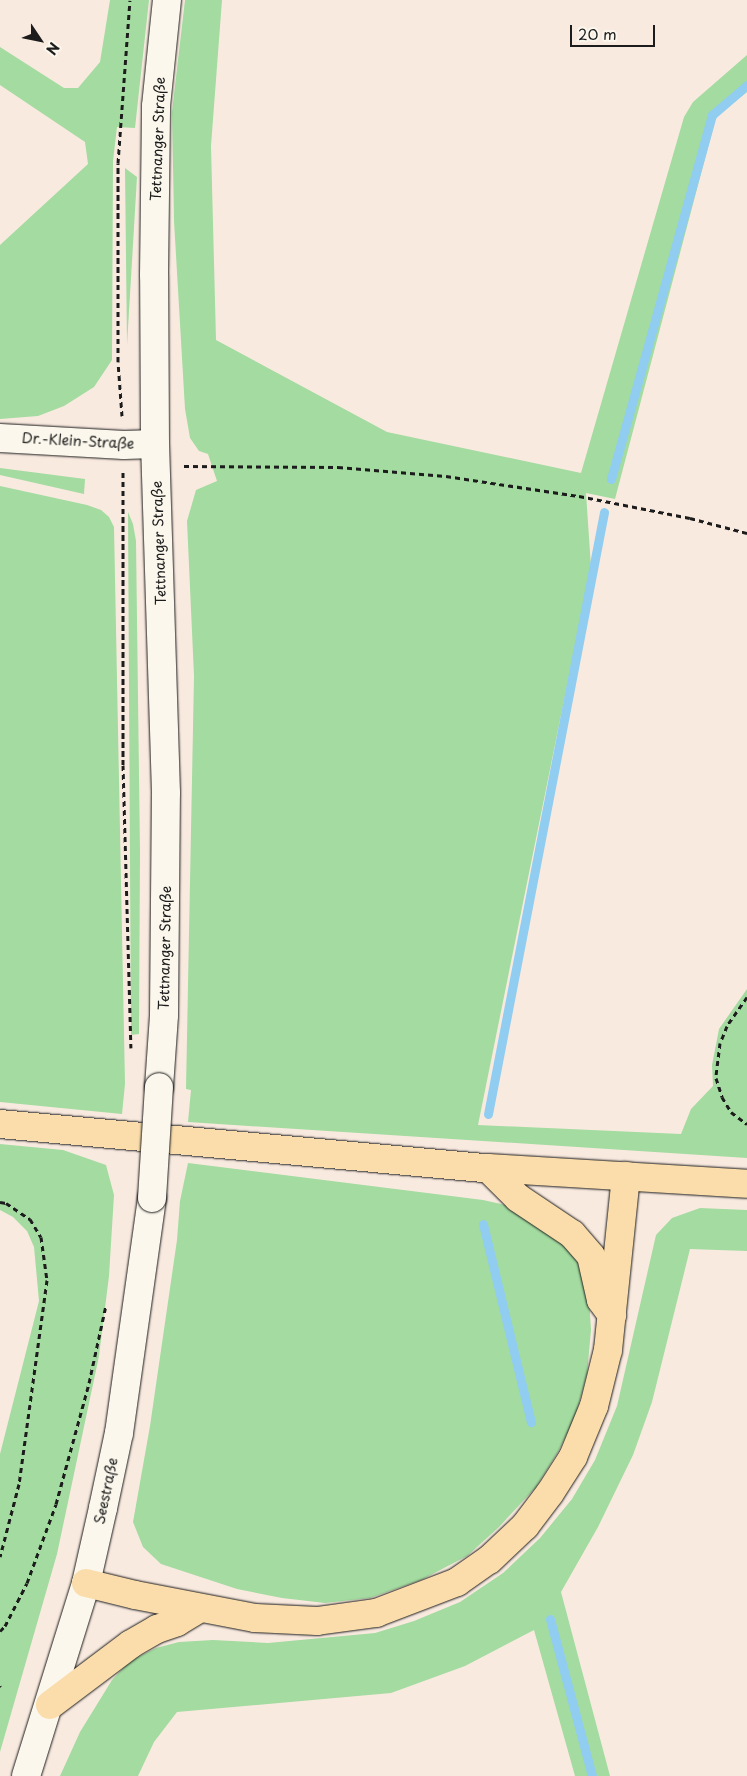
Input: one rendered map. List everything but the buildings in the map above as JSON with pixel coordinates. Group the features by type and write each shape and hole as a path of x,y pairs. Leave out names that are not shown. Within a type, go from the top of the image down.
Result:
{"main road":[{"name":"Tettnanger Straße","path":"152,1198 164,1015 166,793 156,455 156,106 167,0"},
{"name":"Dr.-Klein-Straße","path":"0,438 124,444 156,455"},
{"path":"0,1124 488,1168 747,1184"},
{"path":"488,1168 518,1198 572,1234 591,1256 601,1300 612,1315"},
{"path":"86,1583 135,1595 255,1618 317,1621 376,1613 457,1582 489,1560 525,1526 573,1457 594,1406 608,1350 626,1176"},
{"name":"Seestraße","path":"26,1776 50,1705 86,1583 119,1433 152,1198"},
{"path":"50,1705 131,1644 200,1608"}],"path":[{"path":"130,0 118,163 118,362 124,444 121,521 123,765 132,1056"},
{"path":"156,455 446,476 579,496 690,518 747,533"},
{"path":"747,998 727,1026 720,1043 716,1078 722,1096 731,1112 747,1124"},
{"path":"0,1202 6,1203 30,1218 41,1237 47,1280 19,1484 0,1557"},
{"path":"0,1631 5,1626 27,1583 56,1504 89,1383 108,1297"},
{"path":"106,1338 104,1319 107,1304"}],"green space":[{"path":"110,0 149,0 135,128 117,127 113,161 112,360 94,387 64,406 38,416 0,419 0,245 88,164 85,142 0,85 0,47 64,88 78,88 100,62"},
{"path":"185,0 222,0 211,146 216,340 387,432 581,473 684,117 693,102 747,55 747,92 716,117 615,499 586,493 591,567 478,1125 681,1134 691,1109 713,1086 712,1065 719,1029 747,989 747,1158 188,1122 191,1090 186,1089 194,676 187,521 196,490 217,481 208,454 199,451 190,438 185,409 174,221 172,112"},
{"path":"125,168 137,177 127,345"},
{"path":"0,468 85,479 84,494 0,475"},
{"path":"0,486 87,505 101,510 109,517 114,527 125,1084 122,1114 0,1102"},
{"path":"128,512 133,524 136,541 140,852 139,1034 131,1035"},
{"path":"0,1144 63,1150 106,1165 114,1195 109,1276 99,1356 57,1554 0,1752 0,1454 39,1301 34,1247 27,1231 13,1217 0,1210"},
{"path":"188,1163 483,1200 519,1208 567,1243 581,1269 589,1298 591,1330 587,1374 575,1418 558,1452 536,1487 499,1527 467,1556 421,1580 370,1598 325,1603 282,1598 237,1589 161,1564 143,1547 133,1522 150,1426 177,1240 180,1201"},
{"path":"700,1208 747,1210 747,1251 690,1249 652,1402 633,1455 598,1527 561,1592 610,1776 575,1776 534,1630 465,1666 391,1693 177,1712 154,1742 138,1776 60,1776 80,1732 112,1680 130,1661 156,1648 179,1642 213,1640 268,1643 375,1633 414,1621 460,1602 503,1573 540,1538 572,1499 595,1460 617,1406 656,1235 672,1218"}],"waterway":[{"path":"611,479 712,115 747,85"},
{"path":"488,1114 604,512"},
{"path":"483,1224 531,1422"},
{"path":"550,1619 592,1776"}]}
